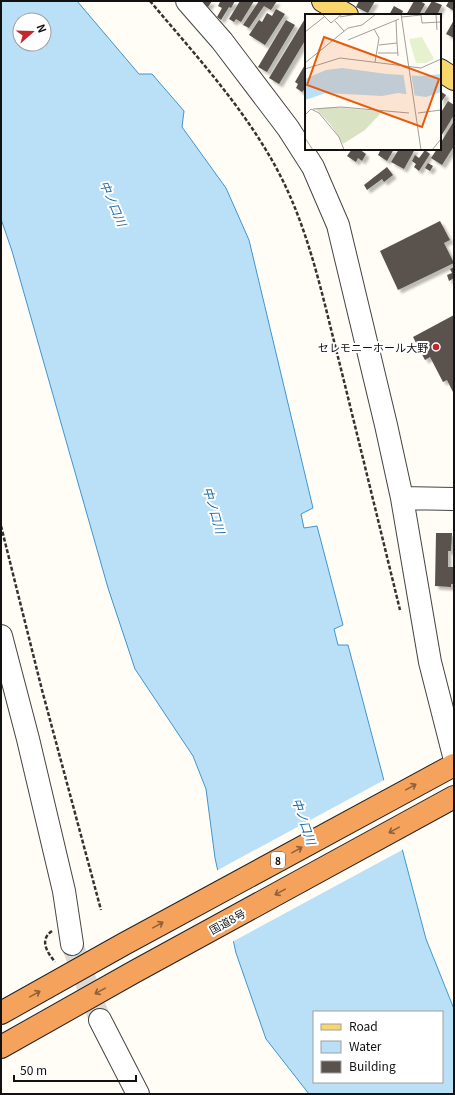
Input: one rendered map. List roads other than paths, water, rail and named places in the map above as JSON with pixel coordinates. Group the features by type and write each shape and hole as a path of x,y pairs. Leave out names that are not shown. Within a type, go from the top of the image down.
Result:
{"highway":[{"name":"8","path":"1,1013 124,944 454,765"},
{"name":"国道8号","path":"1,1047 447,800"}],"main road":[{"path":"323,1 344,14"},
{"path":"441,71 454,79"}],"street":[{"path":"187,1 222,41 288,128 313,167 326,194 338,225 402,498 430,662 454,756"},
{"path":"402,498 454,499"},
{"path":"1,636 28,739 64,891 72,944"},
{"path":"100,1020 138,1094"}],"water":[{"name":"中ノ口川","path":"1,1 77,1 139,74 152,74 184,111 182,127 226,188 249,240 313,508 301,514 304,528 317,526 343,625 334,629 338,645 348,645 426,939 454,1009 454,1094 309,1094 266,1039 236,953 215,858 206,789 193,756 135,669 108,588 12,251 1,219"}],"tunnel":[{"path":"72,944 100,1020"}],"place":[{"name":"セレモニーホール大野","path":"436,347"}]}
